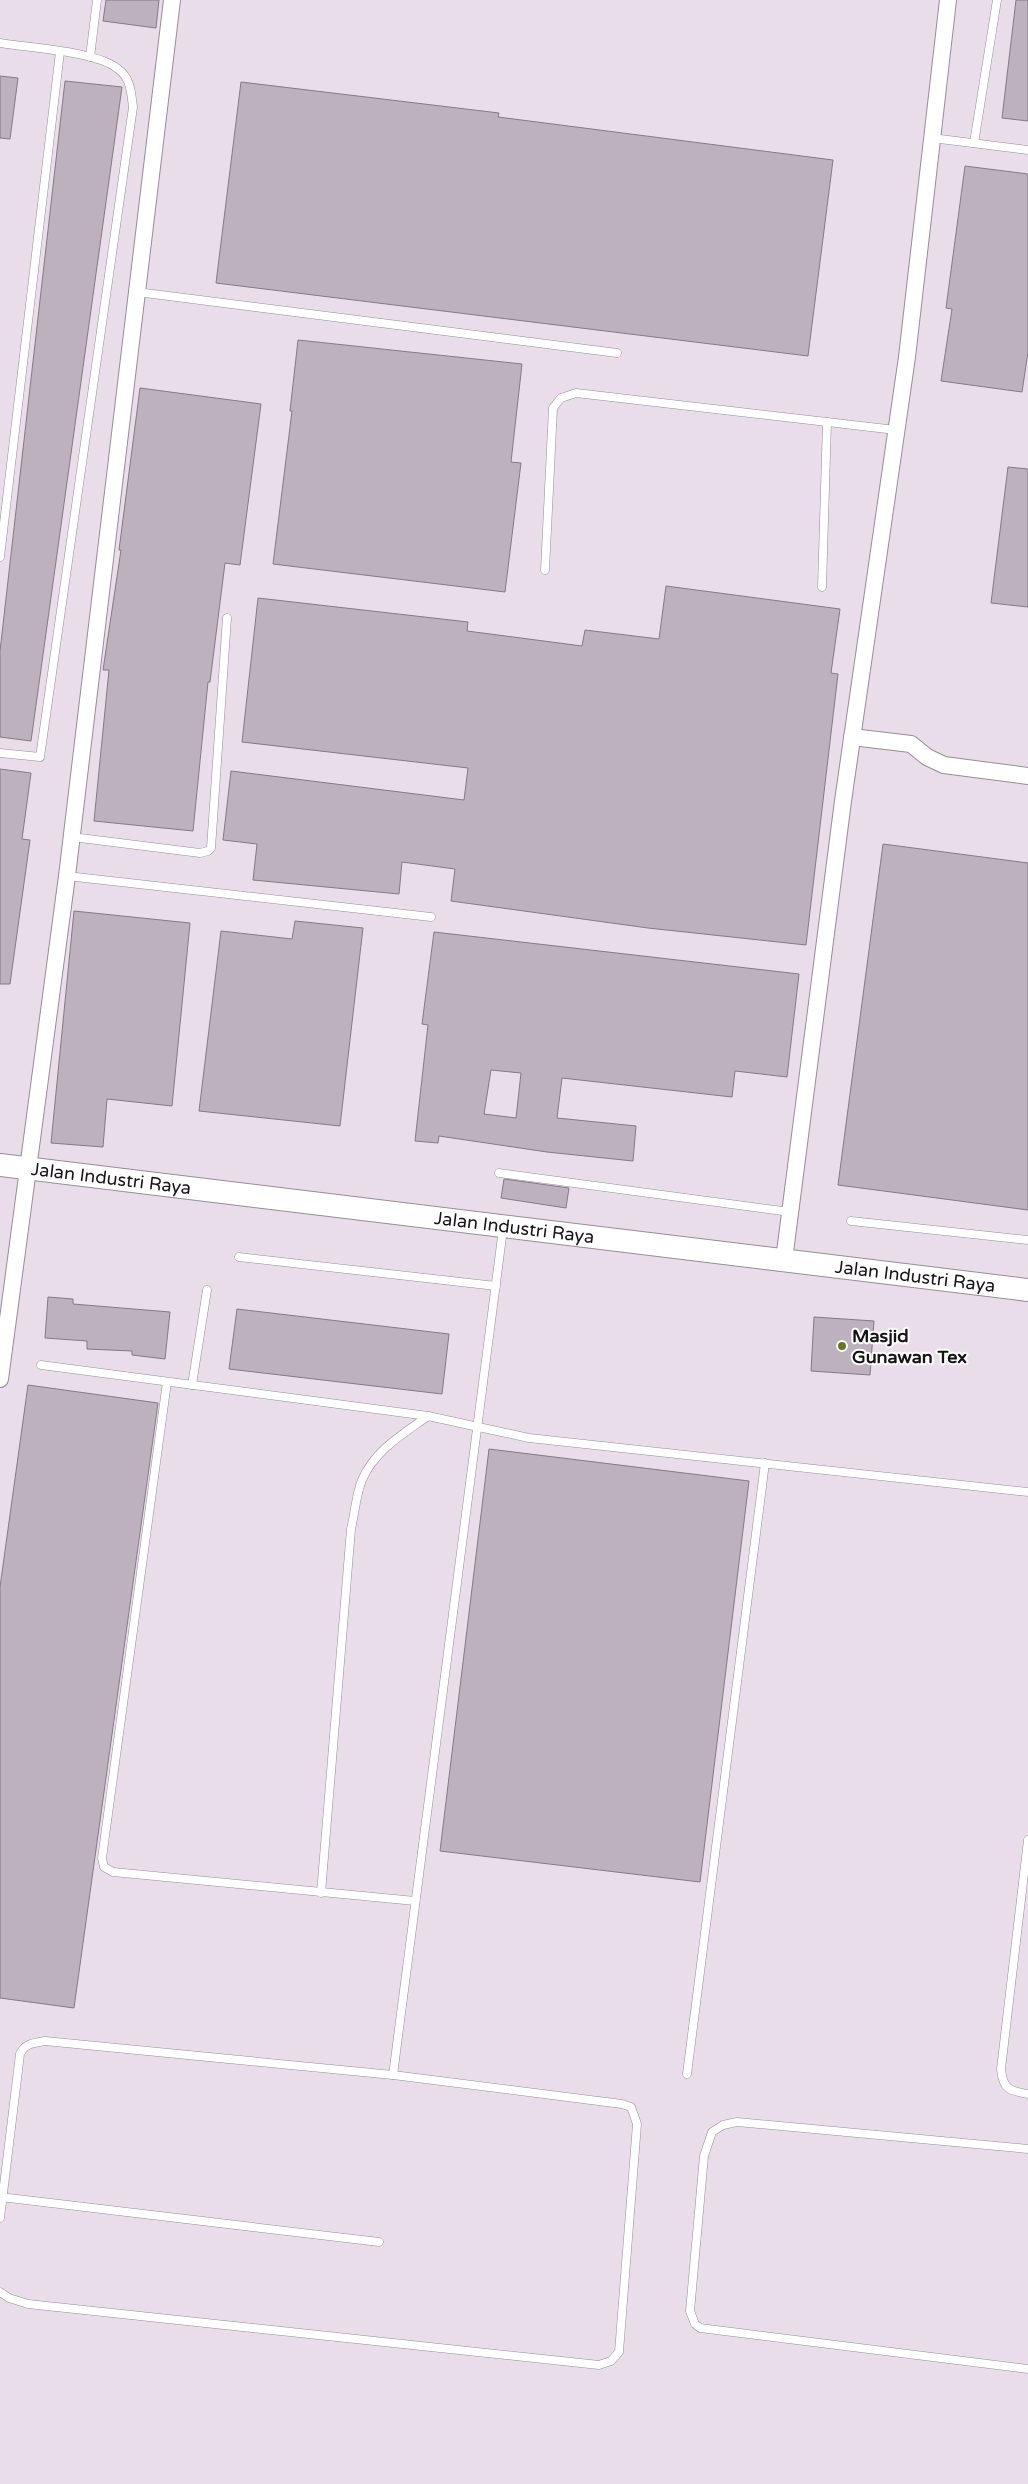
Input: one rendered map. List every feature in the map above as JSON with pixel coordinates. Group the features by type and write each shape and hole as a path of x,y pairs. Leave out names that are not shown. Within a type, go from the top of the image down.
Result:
{"street":[{"path":"0,1379 72,837 172,0"},
{"path":"784,1260 852,738 896,430 948,0"},
{"path":"852,738 911,744 927,757 944,764 1028,776"},
{"name":"Jalan Industri Raya","path":"0,1165 1028,1290"}],"lane":[{"path":"90,56 97,0"},
{"path":"974,143 997,0"},
{"path":"0,43 90,56 118,68 130,83 133,108 40,757 0,753"},
{"path":"0,557 60,52"},
{"path":"932,138 1028,150"},
{"path":"137,292 617,354"},
{"path":"545,570 553,408 561,398 576,393 896,430"},
{"path":"822,587 827,422"},
{"path":"72,837 200,853 211,848 227,618"},
{"path":"67,876 431,917"},
{"path":"499,1173 790,1212"},
{"path":"851,1221 1028,1240"},
{"path":"392,2075 504,1226"},
{"path":"239,1257 496,1286"},
{"path":"192,1385 207,1290"},
{"path":"41,1365 428,1416 478,1425 529,1438 1028,1492"},
{"path":"167,1382 102,1858 104,1867 113,1872 415,1901"},
{"path":"321,1893 351,1529 362,1480 376,1456 428,1416"},
{"path":"687,2074 765,1463"},
{"path":"1028,1840 1001,2069 1002,2082 1009,2090 1028,2094"},
{"path":"0,2218 1,2197 20,2054 23,2048 30,2043 45,2041 392,2075 622,2104 631,2107 637,2124 618,2352 611,2361 599,2364 38,2305 9,2298 0,2292"},
{"path":"1028,2149 737,2122 723,2125 712,2132 704,2156 690,2311 695,2324 700,2328 1028,2369"},
{"path":"1,2197 378,2242"}],"building":[{"path":"106,0 159,0 156,28 103,21"},
{"path":"1016,0 1028,0 1028,121 1002,118"},
{"path":"0,76 18,78 10,139 0,138"},
{"path":"65,81 122,87 31,741 0,737 0,651"},
{"path":"241,82 499,113 498,117 833,160 808,356 216,283"},
{"path":"965,166 1028,174 1028,352 1022,392 941,381 952,309 946,308"},
{"path":"298,340 522,364 511,462 521,463 505,592 273,564 292,411 290,411"},
{"path":"140,388 261,404 240,565 225,563 210,682 208,682 193,831 94,821 109,670 103,670 121,550 119,550"},
{"path":"1008,467 1028,469 1028,607 991,603"},
{"path":"666,586 840,609 831,673 838,674 806,945 648,928 451,901 455,869 402,862 399,894 253,880 257,844 223,840 231,771 464,800 468,768 242,742 258,598 468,622 467,631 582,646 585,630 659,639"},
{"path":"0,769 31,773 22,839 30,840 10,984 0,984"},
{"path":"883,844 1028,863 1028,1210 838,1185"},
{"path":"74,911 190,923 172,1106 107,1099 103,1147 51,1143"},
{"path":"295,921 363,928 340,1126 199,1111 221,931 292,939"},
{"path":"434,932 799,974 787,1077 735,1071 732,1097 562,1078 557,1118 636,1126 633,1161 547,1152 439,1136 438,1143 415,1141 428,1025 422,1024","holes":["491,1070 521,1073 516,1118 484,1114"]},
{"path":"504,1179 569,1188 566,1208 501,1198"},
{"path":"48,1297 73,1299 73,1304 170,1312 165,1359 132,1355 132,1351 87,1349 87,1341 45,1338"},
{"path":"237,1309 449,1334 442,1394 229,1369"},
{"name":"Masjid Gunawan Tex","path":"814,1317 874,1321 870,1375 811,1371"},
{"path":"28,1385 158,1403 74,2008 0,1998 0,1587"},
{"path":"489,1449 749,1481 700,1882 440,1851"}],"place":[{"name":"Masjid Gunawan Tex","path":"842,1346"}]}
